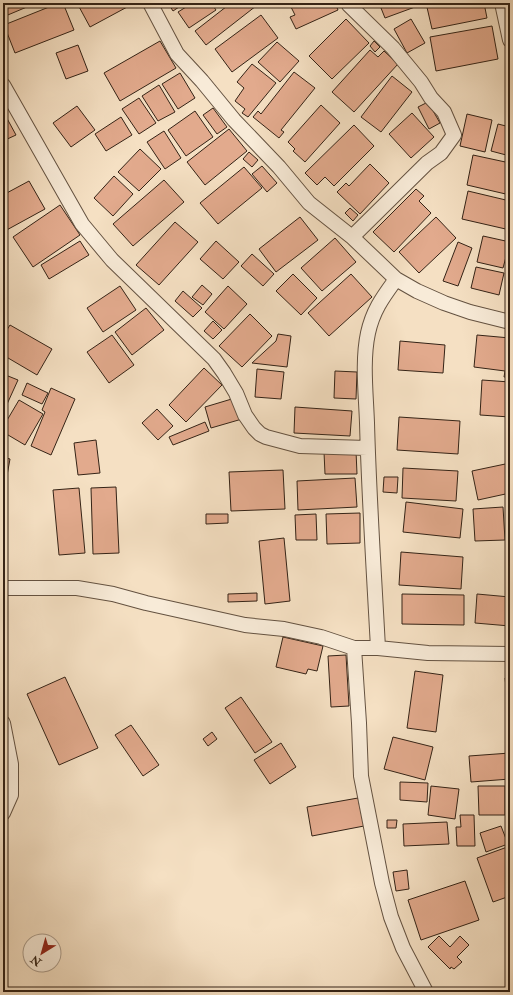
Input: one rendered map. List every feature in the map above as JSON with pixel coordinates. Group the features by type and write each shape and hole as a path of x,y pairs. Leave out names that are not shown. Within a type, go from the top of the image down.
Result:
{"street":[{"path":"150,3 177,54 202,81 234,120 279,167 309,203 352,237 396,279 417,291 444,303 470,312 510,322"},
{"path":"348,3 394,48 417,76 431,98 444,112 454,135 441,153 427,163 352,237"},
{"path":"502,3 508,18 510,40"},
{"path":"3,85 82,224 112,260 214,359 236,393 245,415 260,434 266,438 300,446 367,448"},
{"path":"378,648 367,448 365,353 374,312 382,297 396,279"},
{"path":"3,589 77,588 114,594 146,603 245,625 284,629 321,637 354,648 378,648 428,654 510,654"},
{"path":"354,648 359,722 360,776 382,883 391,917 403,948 426,992"},
{"path":"3,723 11,764 11,795 3,813"}],"building":[{"path":"3,3 33,3 34,4 3,17"},
{"path":"59,3 63,3 74,30 15,53 4,25"},
{"path":"77,3 127,3 129,6 90,27"},
{"path":"168,3 181,3 182,5 173,11"},
{"path":"183,3 211,3 216,10 189,28 178,12 186,7"},
{"path":"231,3 254,3 256,6 206,45 195,31"},
{"path":"289,3 335,3 338,10 296,29 290,17 295,15"},
{"path":"379,3 413,3 415,7 385,18"},
{"path":"426,3 484,3 487,18 432,29"},
{"path":"261,15 278,38 232,72 215,49"},
{"path":"346,19 369,43 332,79 309,56"},
{"path":"411,19 425,43 407,53 394,29"},
{"path":"492,26 498,59 436,71 430,37"},
{"path":"160,41 176,68 120,101 104,73"},
{"path":"374,41 380,47 375,52 370,46"},
{"path":"277,42 299,61 280,82 258,62"},
{"path":"78,45 88,71 66,79 56,53"},
{"path":"370,50 378,57 384,51 398,64 354,112 332,92"},
{"path":"252,64 276,83 248,117 242,113 245,109 235,101 244,88 237,82"},
{"path":"294,72 315,88 281,130 284,132 279,138 253,117 258,111 261,114"},
{"path":"180,73 195,98 178,109 162,84"},
{"path":"392,76 412,92 381,132 361,117"},
{"path":"159,85 175,112 158,121 142,96"},
{"path":"139,98 156,123 139,134 122,109"},
{"path":"428,102 440,123 429,129 418,107"},
{"path":"321,105 340,123 305,162 293,151 295,149 288,142"},
{"path":"77,106 95,130 71,147 53,123"},
{"path":"213,108 227,127 217,134 203,115"},
{"path":"3,111 16,135 3,141"},
{"path":"195,111 213,137 186,156 168,130"},
{"path":"412,113 434,137 411,158 389,134"},
{"path":"467,114 492,120 485,152 460,146"},
{"path":"121,117 132,135 106,151 95,134"},
{"path":"498,124 510,127 510,156 491,151"},
{"path":"354,125 374,146 334,186 325,177 317,185 305,173"},
{"path":"229,129 247,151 205,185 187,162"},
{"path":"164,131 181,158 165,169 147,142"},
{"path":"140,149 161,169 139,191 118,172"},
{"path":"249,152 258,160 252,167 243,159"},
{"path":"473,155 510,163 510,195 467,185"},
{"path":"370,164 389,183 360,214 337,192 346,183 349,186"},
{"path":"262,166 277,183 267,192 252,174"},
{"path":"244,167 262,188 218,224 200,203"},
{"path":"114,176 133,194 113,216 94,198"},
{"path":"164,180 184,202 133,246 113,224"},
{"path":"29,181 45,209 3,232 3,195"},
{"path":"416,189 424,196 419,201 431,213 394,252 373,232"},
{"path":"468,191 510,201 510,230 462,219"},
{"path":"60,205 80,235 33,267 13,237"},
{"path":"350,208 358,215 353,221 345,213"},
{"path":"300,217 318,240 276,272 259,249"},
{"path":"436,217 456,238 419,273 399,252"},
{"path":"175,222 198,242 159,285 136,265"},
{"path":"483,236 510,242 503,268 477,262"},
{"path":"335,238 356,262 322,291 301,268"},
{"path":"80,241 89,255 49,279 41,265"},
{"path":"216,241 239,262 223,279 200,259"},
{"path":"458,242 472,248 458,286 443,281"},
{"path":"252,254 274,274 263,286 241,266"},
{"path":"476,267 504,273 499,295 471,288"},
{"path":"293,274 317,298 301,315 276,291"},
{"path":"351,274 372,297 329,336 308,313"},
{"path":"202,285 212,294 203,305 192,297"},
{"path":"120,286 136,310 103,332 87,308"},
{"path":"228,286 247,304 224,329 205,312"},
{"path":"183,291 202,308 193,317 175,301"},
{"path":"146,308 164,330 132,355 115,332"},
{"path":"250,314 272,336 242,367 219,346"},
{"path":"213,321 222,330 213,339 204,331"},
{"path":"10,325 52,349 37,375 3,355 3,336"},
{"path":"278,334 291,336 287,367 252,363 276,341"},
{"path":"112,335 134,365 109,383 87,352"},
{"path":"477,335 510,338 510,377 504,377 505,371 474,367"},
{"path":"400,341 445,345 443,373 398,370"},
{"path":"204,368 222,385 186,422 169,405"},
{"path":"257,369 284,372 281,399 255,397"},
{"path":"335,371 357,372 356,399 334,398"},
{"path":"3,374 18,380 3,413"},
{"path":"482,380 510,382 510,417 480,415"},
{"path":"27,383 48,393 42,404 22,395"},
{"path":"51,388 75,399 51,455 31,446 45,412 42,410"},
{"path":"235,398 242,419 211,428 205,407"},
{"path":"19,400 43,414 25,445 3,432 3,427"},
{"path":"295,407 352,411 350,436 294,433"},
{"path":"157,409 173,426 158,440 142,423"},
{"path":"399,417 460,421 458,454 397,450"},
{"path":"205,422 209,431 173,445 169,437"},
{"path":"96,440 100,473 78,475 74,443"},
{"path":"356,451 357,474 325,474 324,452"},
{"path":"3,457 10,459 4,492 3,491"},
{"path":"510,463 510,493 478,500 472,471"},
{"path":"403,468 458,471 456,501 402,498"},
{"path":"283,470 285,509 231,511 229,472"},
{"path":"384,477 398,477 397,493 383,492"},
{"path":"355,478 357,507 298,510 297,481"},
{"path":"116,487 119,553 93,554 91,488"},
{"path":"79,488 85,553 59,555 53,490"},
{"path":"406,502 463,509 460,538 403,532"},
{"path":"503,507 505,540 475,541 473,509"},
{"path":"360,513 360,543 327,544 326,514"},
{"path":"206,514 228,514 228,523 206,524"},
{"path":"316,514 317,540 296,540 295,515"},
{"path":"284,538 290,601 265,604 259,541"},
{"path":"401,552 463,557 461,589 399,585"},
{"path":"257,593 257,601 228,602 228,594"},
{"path":"402,594 464,595 464,625 402,624"},
{"path":"477,594 510,597 510,626 475,623"},
{"path":"283,637 323,646 317,671 308,669 306,674 276,667"},
{"path":"346,655 349,706 331,707 328,656"},
{"path":"415,671 443,675 436,732 407,728"},
{"path":"65,677 98,748 59,765 27,694"},
{"path":"510,677 510,716 509,716 505,678"},
{"path":"241,697 272,742 255,753 225,708"},
{"path":"131,725 159,765 143,776 115,735"},
{"path":"212,732 217,739 208,746 203,739"},
{"path":"393,737 433,747 425,780 384,769"},
{"path":"281,743 296,767 270,784 254,760"},
{"path":"510,753 510,779 471,782 469,756"},
{"path":"400,782 428,783 427,802 400,800"},
{"path":"431,786 459,789 455,819 428,815"},
{"path":"478,786 505,786 505,815 479,815"},
{"path":"358,798 364,826 312,836 307,807"},
{"path":"460,815 474,815 475,846 457,846 456,827 461,827"},
{"path":"387,820 397,820 396,828 387,828"},
{"path":"447,822 449,844 404,846 403,824"},
{"path":"501,826 508,844 486,852 480,833"},
{"path":"510,846 510,896 493,902 477,858"},
{"path":"407,870 409,889 396,891 393,872"},
{"path":"465,881 479,920 421,940 408,900"},
{"path":"439,936 450,947 460,936 469,945 457,957 462,962 454,969 451,967 450,969 428,947"}],"waterway":[{"path":"501,992 510,986"}]}
